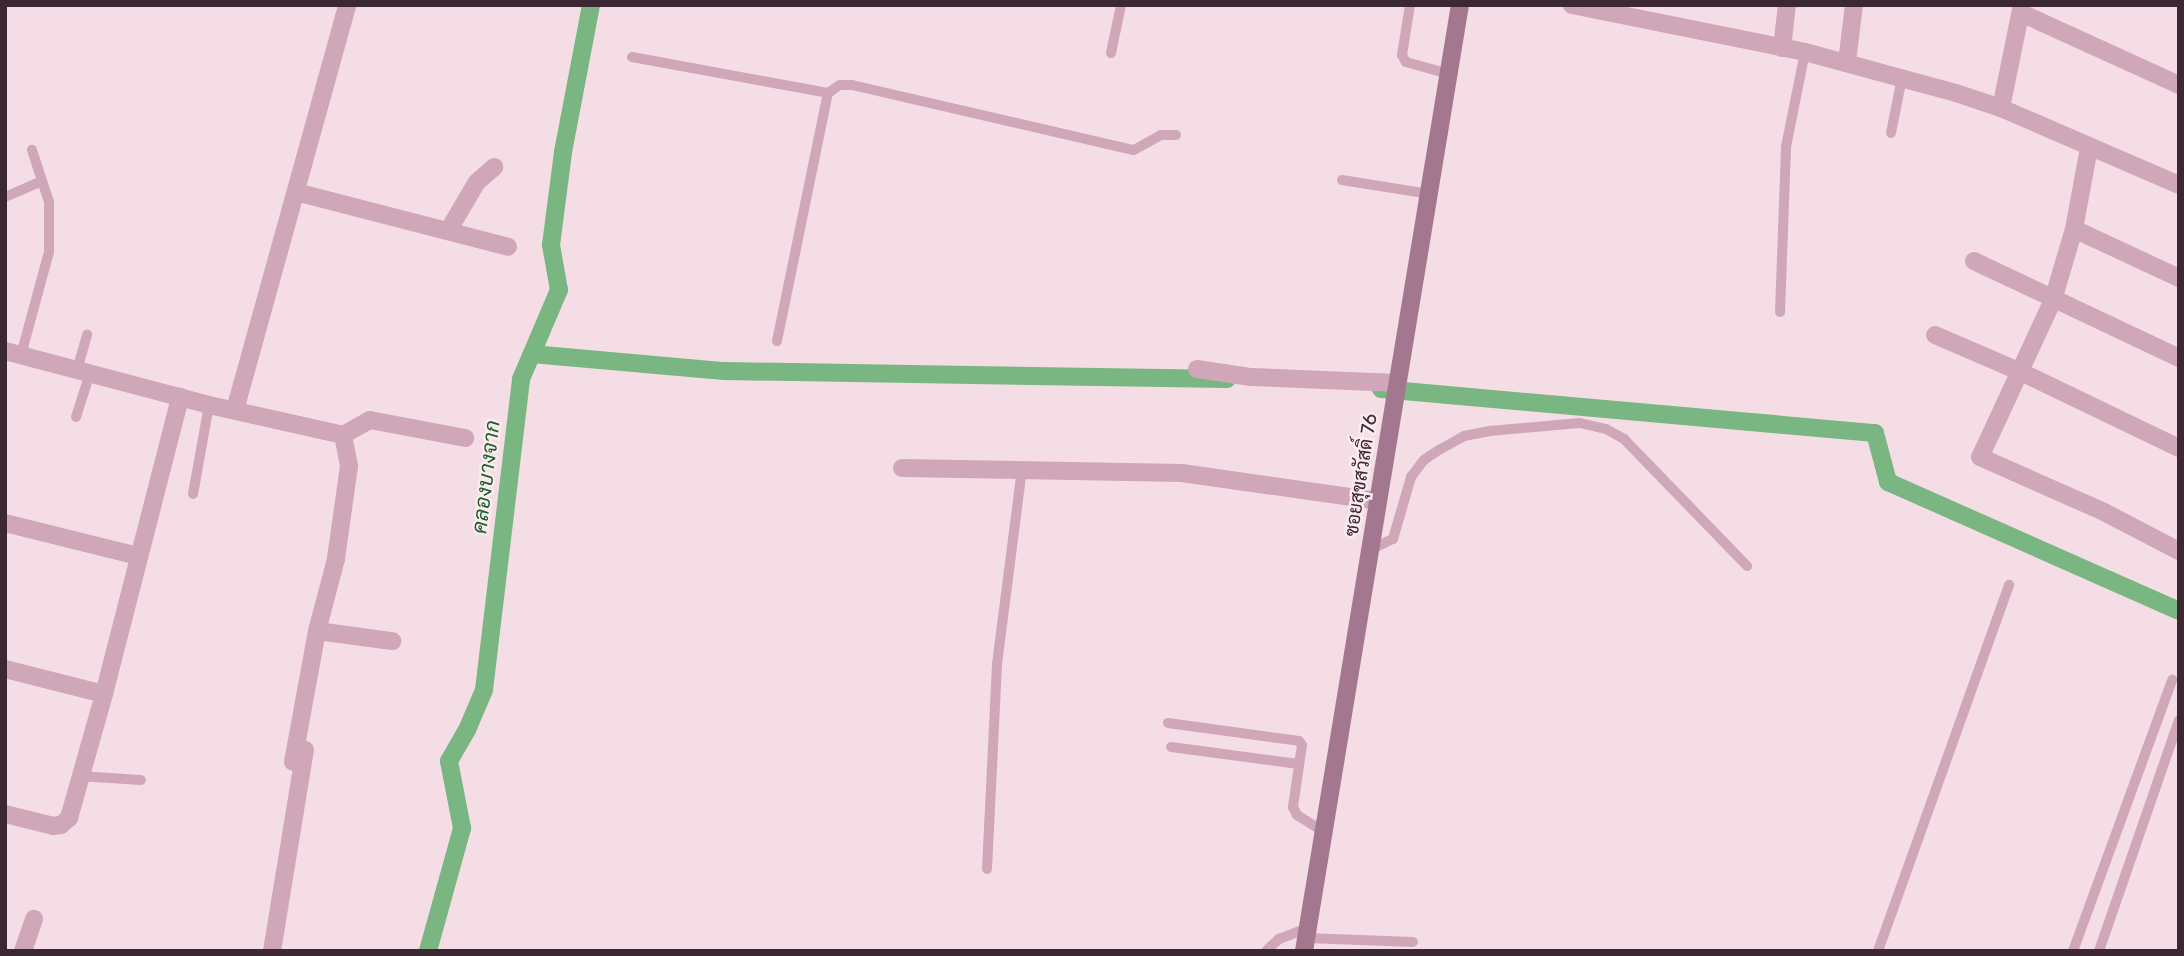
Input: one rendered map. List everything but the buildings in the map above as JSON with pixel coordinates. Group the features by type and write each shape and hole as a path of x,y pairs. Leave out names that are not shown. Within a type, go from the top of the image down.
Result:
{"street":[{"path":"235,410 347,5"},
{"name":"ซอยสุขสวัสดิ์ 76","path":"1306,939 1460,5"},
{"path":"1572,5 1805,52 1902,78 2001,108 2179,186"},
{"path":"1782,48 1787,5"},
{"path":"1847,62 1854,5"},
{"path":"2001,108 2021,9 2179,85"},
{"path":"2089,148 2074,229 2053,300 1980,457 2104,512 2179,551"},
{"path":"448,231 477,182 494,167"},
{"path":"296,192 508,247"},
{"path":"2074,229 2179,278"},
{"path":"1974,261 2179,358"},
{"path":"1935,335 2021,372 2179,448"},
{"path":"13,353 209,405 343,435 370,420 466,438"},
{"path":"1197,369 1251,377 1398,385"},
{"path":"5,814 52,826 61,825 69,818 104,694 180,397"},
{"path":"293,762 317,631 336,559 349,466 343,435"},
{"path":"902,468 1182,473 1378,501"},
{"path":"5,523 138,556"},
{"path":"317,631 392,641"},
{"path":"5,670 104,694"},
{"path":"272,951 317,673"},
{"path":"23,951 34,919"}],"lane":[{"path":"1111,53 1121,5"},
{"path":"1410,5 1402,55 1406,62 1449,74"},
{"path":"1780,312 1786,147 1805,52"},
{"path":"632,57 828,93 840,85 852,85 1134,150 1161,135 1176,135"},
{"path":"1891,133 1902,78"},
{"path":"777,341 828,93"},
{"path":"13,353 49,252 49,202 32,150"},
{"path":"1342,180 1429,194"},
{"path":"5,197 42,181"},
{"path":"76,417 87,334"},
{"path":"194,494 209,405"},
{"path":"1370,550 1393,539 1411,477 1424,460 1439,450 1464,436 1489,431 1580,423 1606,429 1624,439 1747,566"},
{"path":"987,869 997,664 1022,470"},
{"path":"1878,951 2009,585"},
{"path":"2073,951 2172,680"},
{"path":"2099,951 2179,720"},
{"path":"1168,723 1292,737 1302,745 1293,807 1297,816 1324,831"},
{"path":"1171,747 1299,764"},
{"path":"79,775 141,780"},
{"path":"1266,951 1279,939 1413,942"}],"waterway":[{"name":"คลองบางจาก","path":"428,951 462,828 449,761 467,730 484,690 521,379 559,290 551,245 563,152 591,5"},
{"path":"532,354 724,371 1227,379"},
{"path":"1381,389 1875,433 1888,482 2179,611"}]}
